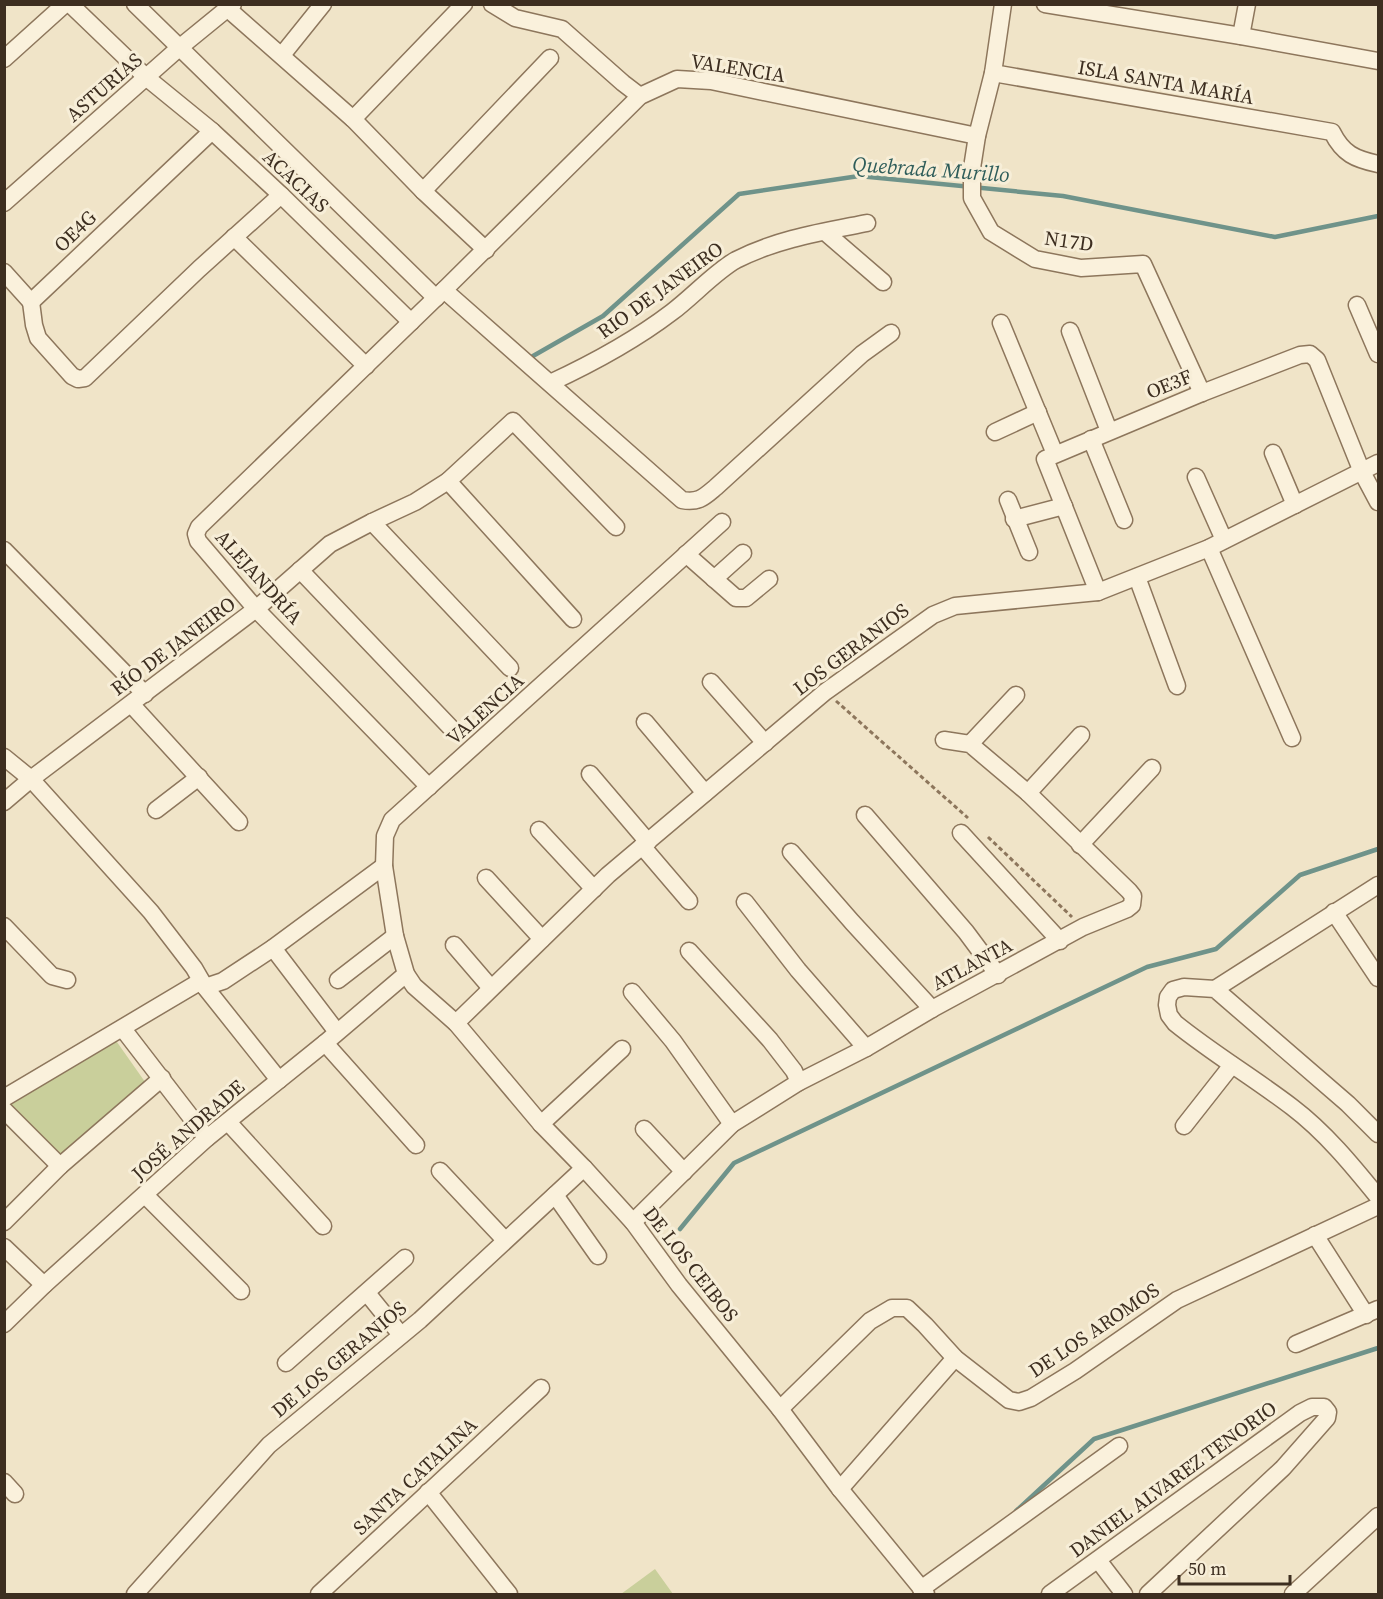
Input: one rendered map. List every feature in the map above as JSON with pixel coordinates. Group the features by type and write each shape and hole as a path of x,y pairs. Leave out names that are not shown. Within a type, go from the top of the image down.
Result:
{"street":[{"path":"4,59 65,4"},
{"name":"ACACIAS","path":"70,4 147,78 212,131 282,195 411,322"},
{"path":"135,4 440,294 550,383 682,500 693,502 703,498 862,354 891,333"},
{"path":"282,55 323,4"},
{"path":"352,119 464,4"},
{"path":"492,4 514,18 562,29 622,84 640,96"},
{"path":"977,136 993,73 1003,4"},
{"path":"1045,4 1378,61"},
{"path":"1241,36 1246,4"},
{"path":"230,7 352,119 423,191 486,250"},
{"name":"ASTURIAS","path":"4,203 179,48 230,7"},
{"path":"423,191 550,58"},
{"name":"ISLA SANTA MARÍA","path":"993,73 1332,132 1340,148 1356,158 1378,164"},
{"name":"VALENCIA","path":"411,322 640,96 677,79 711,81 977,136"},
{"name":"OE4G","path":"31,302 212,131"},
{"name":"N17D","path":"977,136 972,168 972,198 991,232 1035,259 1081,268 1143,264 1202,393"},
{"path":"4,272 31,302 34,325 39,338 72,376 78,379 85,378 234,237 282,195"},
{"name":"RIO DE JANEIRO","path":"550,383 634,339 673,312 733,261 774,243 867,223"},
{"path":"825,232 884,282"},
{"path":"234,237 366,366"},
{"path":"1357,305 1378,354"},
{"name":"ALEJANDRÍA","path":"411,322 197,530 198,541 256,609 429,787"},
{"path":"1001,323 1038,412 1064,506 1098,592"},
{"path":"1070,331 1109,431"},
{"name":"OE3F","path":"1050,457 1202,393 1310,354 1317,360 1362,472"},
{"path":"996,432 1038,412"},
{"name":"RÍO DE JANEIRO","path":"4,802 31,779 256,609 330,544 416,502 448,481 513,422 616,527"},
{"path":"1091,439 1124,520"},
{"path":"1273,453 1294,505"},
{"name":"LOS GERANIOS","path":"456,1023 594,889 645,844 825,692 933,615 956,606 1098,592 1217,544 1378,463"},
{"path":"1362,472 1378,502"},
{"path":"1196,477 1217,544 1292,738"},
{"path":"448,481 573,619"},
{"path":"1008,500 1029,552"},
{"path":"1014,519 1064,506"},
{"path":"372,522 510,668"},
{"name":"VALENCIA","path":"406,974 395,936 384,866 385,836 392,820 722,522"},
{"path":"4,550 145,694"},
{"path":"714,579 743,553"},
{"path":"686,555 741,600 769,579"},
{"path":"300,570 450,727"},
{"path":"1137,577 1176,686"},
{"path":"711,682 765,743"},
{"path":"944,740 970,744 1016,695"},
{"path":"131,704 239,822"},
{"path":"645,722 705,793"},
{"path":"1028,793 1081,735"},
{"name":"ATLANTA","path":"633,1222 732,1124 799,1082 866,1048 932,1009 1083,927 1127,909 1134,900 1129,891 1028,793 970,744"},
{"path":"4,756 31,779 151,912 194,968 203,984 279,1080"},
{"path":"1080,845 1152,768"},
{"path":"590,774 688,901"},
{"path":"156,810 199,777"},
{"path":"865,815 966,932 998,975"},
{"path":"968,829 1059,940"},
{"path":"539,830 594,889"},
{"path":"791,852 932,1009"},
{"path":"4,1098 203,984 223,981 273,948 384,866"},
{"path":"486,878 542,939"},
{"path":"1378,885 1215,989 1184,987 1173,990 1168,997 1168,1010 1172,1019 1199,1042 1292,1107 1322,1133 1378,1197"},
{"path":"745,902 798,970 866,1048"},
{"path":"1334,912 1378,978"},
{"path":"4,926 52,976 67,980"},
{"path":"338,980 395,936"},
{"path":"453,945 491,988"},
{"path":"273,948 337,1032"},
{"path":"689,951 770,1040 794,1071 799,1082"},
{"name":"DE LOS CEIBOS","path":"406,974 414,986 456,1023 541,1124 633,1222 679,1285 780,1409 840,1489 923,1592"},
{"name":"JOSÉ ANDRADE","path":"4,1324 207,1138 406,974"},
{"path":"1215,989 1348,1104 1378,1134"},
{"path":"632,992 673,1041 732,1124"},
{"path":"123,1029 207,1138"},
{"path":"325,1043 416,1145"},
{"path":"541,1124 622,1049"},
{"path":"1184,1126 1232,1065"},
{"path":"7,1213 162,1078"},
{"path":"4,1110 60,1166"},
{"path":"228,1122 323,1226"},
{"path":"644,1129 684,1172"},
{"name":"DE LOS GERANIOS","path":"135,1594 269,1445 401,1335 584,1168"},
{"path":"440,1171 505,1240"},
{"path":"145,1194 242,1290"},
{"path":"555,1195 598,1256"},
{"name":"DE LOS AROMOS","path":"780,1409 870,1322 892,1308 907,1308 955,1358 1009,1400 1019,1402 1030,1398 1075,1371 1177,1300 1378,1206"},
{"path":"1296,1344 1372,1312 1315,1235"},
{"path":"4,1247 44,1285"},
{"path":"285,1364 405,1258"},
{"path":"367,1293 401,1335"},
{"path":"840,1489 955,1358"},
{"name":"SANTA CATALINA","path":"319,1594 541,1388"},
{"name":"DANIEL ALVAREZ TENORIO","path":"1050,1594 1300,1413 1312,1407 1324,1407 1328,1412 1327,1418 1283,1468 1148,1594"},
{"path":"923,1592 1119,1446"},
{"path":"428,1492 509,1594"},
{"path":"1293,1594 1378,1516"},
{"path":"1098,1560 1124,1594"}],"path":[{"path":"825,692 968,829"},
{"path":"983,832 1083,927"}],"green space":[{"path":"112,1035 150,1089 60,1166 4,1098"},
{"path":"655,1569 673,1594 621,1594"}],"waterway":[{"name":"Quebrada Murillo","path":"533,356 603,316 739,194 859,176 1063,196 1275,237 1378,216"},
{"path":"680,1229 734,1163 1147,967 1216,949 1300,875 1378,849"},
{"path":"1016,1511 1094,1439 1378,1348"}]}
